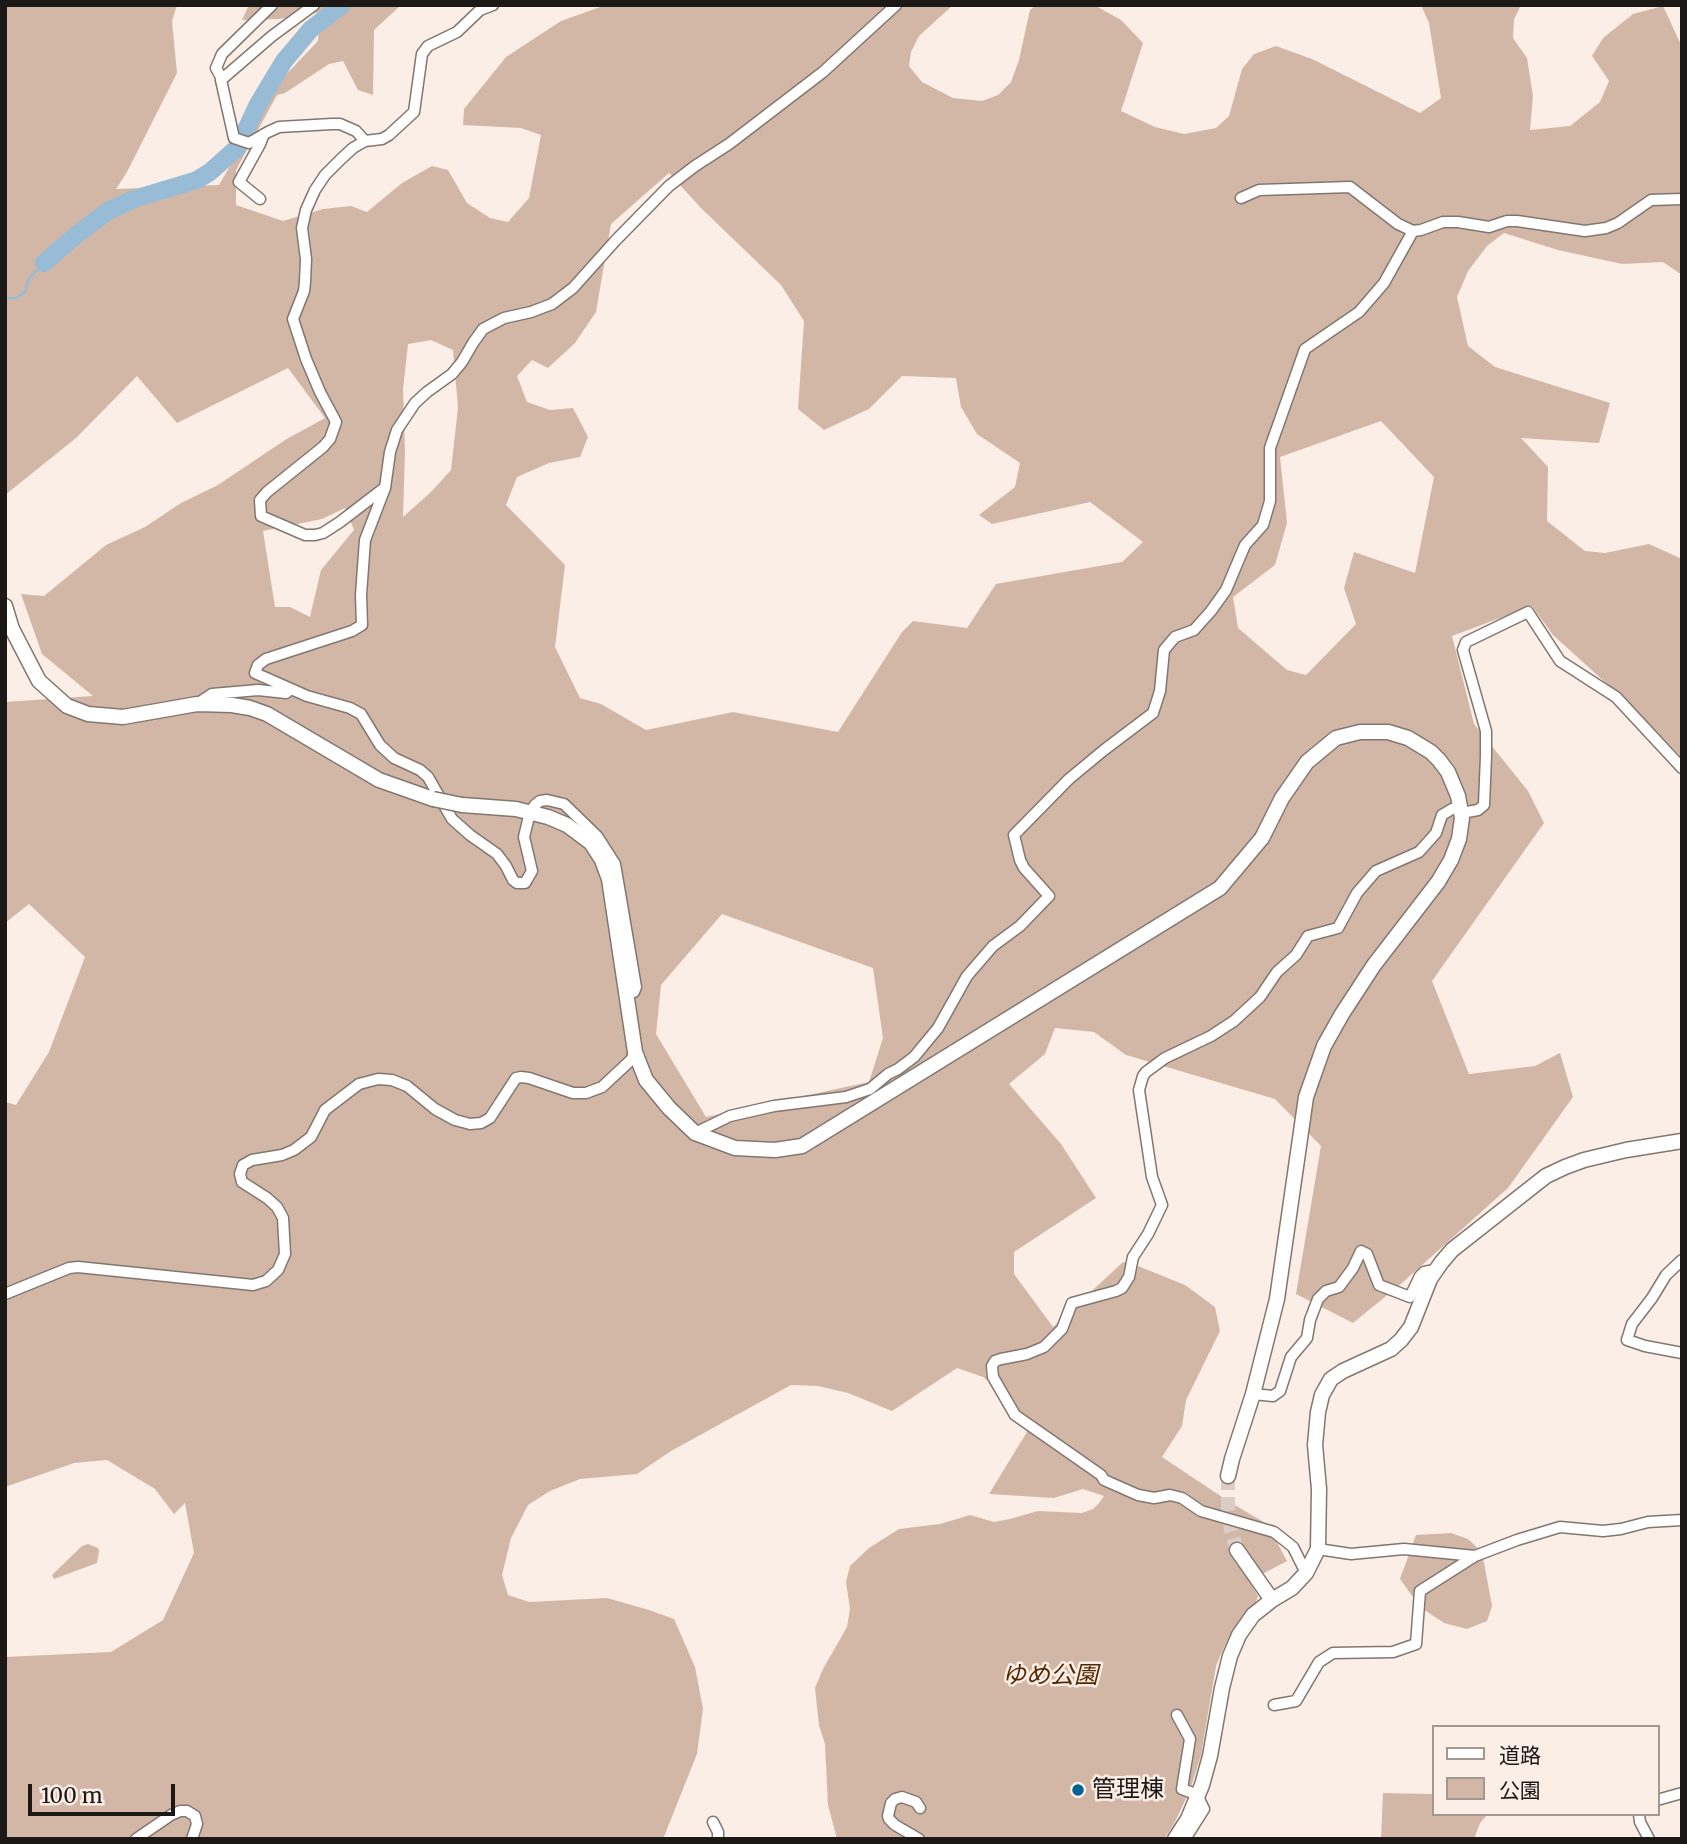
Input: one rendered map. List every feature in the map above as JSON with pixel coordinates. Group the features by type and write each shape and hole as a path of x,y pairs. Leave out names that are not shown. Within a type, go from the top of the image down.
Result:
{"street":[{"path":"272,5 222,54 216,68 222,79 234,138 249,144 279,127 340,124 356,131 365,141"},
{"path":"222,79 272,36 314,5"},
{"path":"385,488 340,522 315,535 305,535 261,516 260,500 323,447 330,439 336,422 306,359 293,319 304,291 306,259 303,234 306,210 325,174 347,153 365,141 382,139 389,135 414,112 422,54 428,46 457,32 480,10 493,5"},
{"path":"530,812 524,837 532,871 530,878 521,884 513,880 497,854 452,819 428,777 420,770 394,758 380,745 361,714 350,708 307,696 255,673 258,665 266,659 352,631 362,625 365,540 385,488 390,452 397,430 415,403 452,374 483,329 504,318 552,304 573,288 669,186 823,72 896,5"},
{"path":"260,199 239,182 264,134"},
{"path":"1241,198 1259,190 1350,187 1413,231 1443,222 1489,227 1507,221 1585,231 1618,223 1651,200 1682,199"},
{"path":"695,1133 730,1116 774,1106 846,1097 870,1089 914,1057 938,1028 967,976 993,946 1020,926 1049,896 1024,868 1014,835 1069,779 1153,713 1160,691 1164,650 1175,637 1194,630 1211,611 1226,590 1245,545 1263,525 1270,501 1270,449 1305,349 1359,312 1384,283 1413,231"},
{"path":"5,606 12,629 39,681 67,706 88,714 123,717 197,705 250,708 267,714 379,780 433,799 461,805 516,809 567,825 591,844 602,860 609,879 635,1052 646,1080 669,1108 695,1133 735,1148 775,1150 802,1146 1220,888 1262,838 1282,798 1307,762 1336,738 1360,732 1388,732 1422,745 1440,760 1454,785 1461,810 1459,839 1451,860 1424,901 1374,965 1324,1046 1306,1097 1277,1299 1253,1394 1228,1476"},
{"path":"1306,1573 1293,1547 1274,1532 1201,1511 1182,1498 1170,1495 1154,1498 1138,1495 1104,1480 1101,1475 1015,1415 993,1377 992,1366 1001,1359 1027,1354 1044,1347 1062,1329 1072,1303 1116,1291 1129,1277 1133,1257 1162,1205 1152,1177 1139,1090 1146,1072 1165,1058 1211,1036 1234,1021 1260,998 1277,972 1296,955 1308,936 1338,928 1357,893 1376,871 1419,852 1436,832 1441,815 1452,809 1478,810 1484,805 1486,731 1463,650 1466,642 1528,612 1560,661 1616,698 1682,768"},
{"path":"197,705 212,694 258,690 286,693 291,688"},
{"path":"5,1294 69,1268 78,1267 253,1285 265,1281 278,1270 285,1254 283,1218 267,1198 242,1182 240,1174 243,1165 252,1160 294,1150 311,1137 325,1110 359,1084 378,1079 393,1080 407,1086 435,1109 455,1119 470,1124 481,1123 490,1118 516,1078 521,1076 573,1093 586,1093 602,1087 631,1060 635,1052"},
{"path":"1175,1839 1198,1796 1210,1756 1230,1656 1239,1635 1253,1615 1292,1588 1306,1573 1318,1549 1319,1489 1315,1445 1322,1395 1331,1379 1342,1371 1391,1349 1401,1340 1412,1327 1435,1270 1452,1250 1546,1176 1565,1167 1615,1152 1682,1141"},
{"path":"1253,1394 1273,1395 1280,1391 1291,1357 1307,1338 1318,1299 1326,1291 1339,1287 1361,1251 1367,1254 1379,1285 1410,1297 1420,1276 1424,1272 1435,1270"},
{"path":"1682,1260 1666,1275 1632,1324 1628,1340 1682,1353"},
{"path":"1274,1705 1296,1701 1319,1662 1333,1653 1393,1652 1416,1644 1420,1591 1475,1556 1560,1527 1603,1531 1635,1527 1648,1522 1682,1520"},
{"path":"1318,1549 1351,1554 1405,1549 1475,1556"},
{"path":"1237,1550 1272,1600"},
{"path":"1177,1716 1190,1739 1182,1789 1198,1796 1204,1809 1185,1839"},
{"path":"1659,1799 1682,1793"},
{"path":"919,1839 895,1825 888,1816 891,1803 902,1797 916,1802 920,1808"},
{"path":"136,1839 180,1811 187,1811 195,1816 197,1824 192,1839"},
{"path":"1639,1816 1649,1839"},
{"path":"713,1822 718,1839"}],"green space":[{"name":"ゆめ公園","path":"5,5 177,5 172,21 177,73 116,189 219,185 278,83 318,41 320,12 279,19 242,20 249,5 401,5 374,30 373,95 358,90 343,61 329,64 285,93 277,95 236,170 236,205 283,221 323,209 351,206 367,212 402,183 432,166 448,170 467,203 490,218 508,222 529,198 541,135 521,128 463,125 464,109 506,57 561,21 606,5 953,5 919,36 911,52 909,66 922,82 953,98 982,101 998,95 1011,82 1019,60 1030,10 1036,5 1094,5 1121,20 1143,43 1121,111 1155,127 1184,134 1216,128 1229,116 1242,69 1254,54 1276,46 1312,59 1420,113 1441,98 1429,23 1421,5 1521,5 1514,19 1513,38 1527,58 1533,96 1530,130 1570,126 1600,102 1609,81 1592,56 1603,38 1633,14 1663,6 1682,47 1682,275 1663,262 1622,264 1558,250 1504,233 1487,246 1468,271 1457,297 1468,346 1495,367 1610,403 1599,443 1521,438 1548,467 1547,521 1585,551 1605,553 1649,544 1682,559 1682,758 1638,712 1553,635 1532,606 1452,636 1474,724 1528,791 1544,823 1432,981 1469,1074 1535,1066 1560,1053 1573,1097 1508,1188 1353,1323 1296,1294 1321,1146 1275,1099 1126,1055 1094,1032 1055,1028 1045,1054 1009,1084 1061,1144 1096,1198 1014,1252 1014,1274 1053,1327 1123,1262 1185,1285 1215,1307 1220,1331 1186,1400 1182,1426 1162,1457 1267,1524 1287,1561 1249,1581 1258,1596 1255,1605 1231,1633 1216,1666 1201,1755 1190,1790 1164,1839 837,1839 828,1805 825,1744 819,1725 815,1688 847,1627 850,1609 846,1582 850,1566 869,1548 899,1529 940,1524 970,1515 994,1522 1038,1511 1082,1513 1093,1509 1104,1496 1083,1489 1054,1498 989,1494 1027,1432 1015,1402 983,1377 957,1368 892,1411 848,1393 818,1386 791,1385 671,1451 637,1474 580,1479 550,1491 528,1505 511,1538 502,1575 508,1595 529,1602 607,1598 674,1619 695,1667 703,1709 697,1754 663,1839 5,1839 5,1657 111,1652 163,1620 194,1553 185,1503 174,1514 155,1489 107,1460 74,1463 5,1487 5,1102 16,1105 49,1052 85,957 29,904 5,923 5,702 93,696 42,654 21,594 44,596 106,545 145,527 181,503 218,485 285,440 325,418 288,368 177,423 137,376 76,438 5,495","holes":["669,173 701,208 781,285 804,321 798,409 824,430 869,409 902,376 956,378 961,407 977,434 1020,463 1015,487 979,515 992,524 1090,502 1143,542 1122,562 996,584 967,628 913,621 902,632 838,732 733,712 646,730 601,704 580,698 555,647 565,565 506,505 517,477 549,463 580,457 588,437 573,408 550,410 527,402 517,376 532,360 548,368 575,343 596,312 611,224","431,340 453,350 458,408 451,470 403,517 403,389 408,344","1381,421 1434,477 1415,573 1354,552 1344,588 1356,624 1306,675 1287,670 1238,628 1233,597 1275,565 1287,523 1280,457","345,508 354,530 321,570 310,617 290,607 275,607 263,531 322,519","722,914 873,968 883,1038 869,1082 706,1117 656,1034 661,985"]},
{"path":"1451,1533 1468,1539 1482,1552 1492,1606 1487,1621 1467,1629 1444,1623 1420,1607 1400,1579 1416,1535"},
{"path":"88,1544 98,1548 97,1563 54,1579 52,1575 82,1546"},
{"path":"1383,1793 1432,1794 1432,1816 1486,1816 1480,1823 1474,1839 1381,1839"}],"waterway":[{"path":"44,263 108,211 134,199 197,180 210,172 238,147 257,106 284,61 311,29 342,5"},
{"path":"5,298 16,298 25,292 28,281 44,263"}],"tunnel":[{"path":"1228,1476 1228,1508 1237,1550"}],"place":[{"name":"管理棟","path":"1078,1790"}]}
